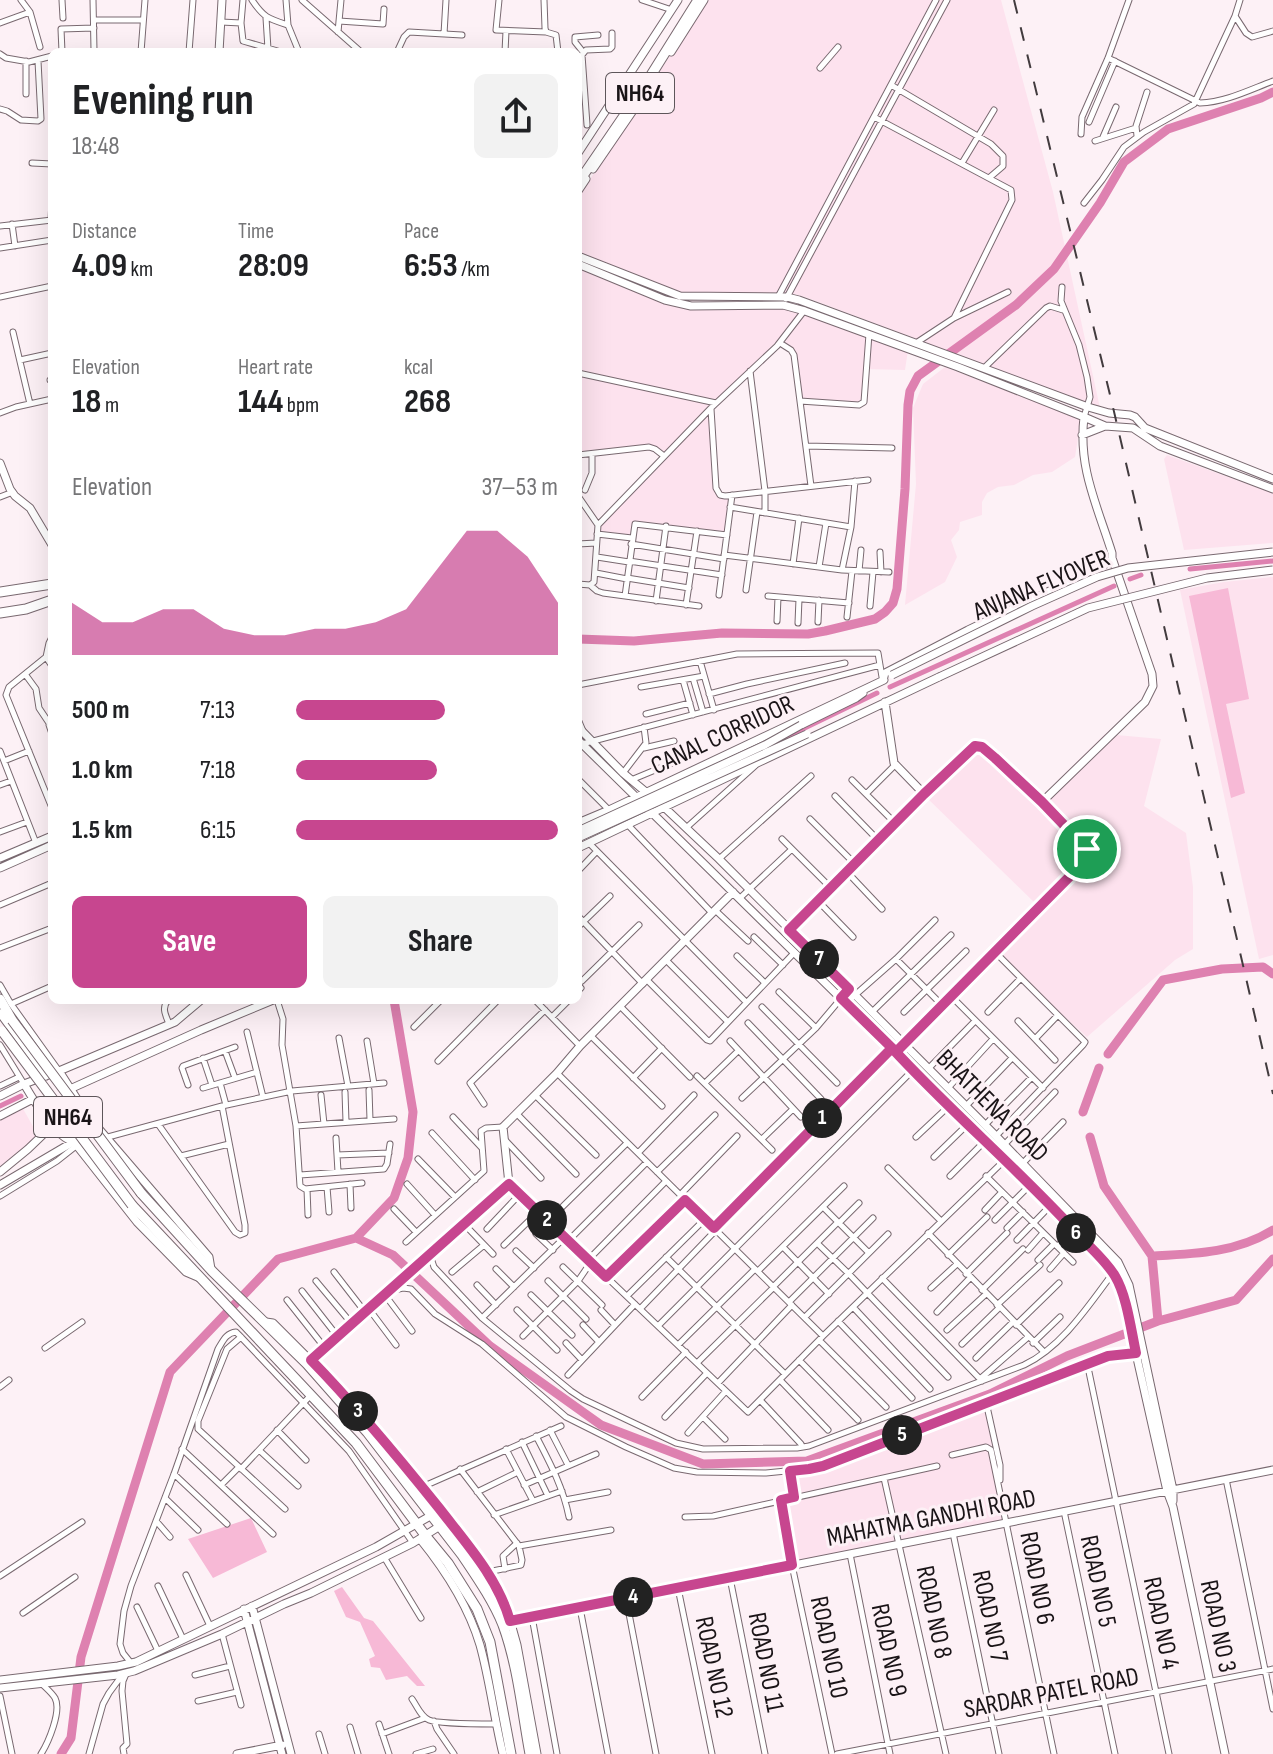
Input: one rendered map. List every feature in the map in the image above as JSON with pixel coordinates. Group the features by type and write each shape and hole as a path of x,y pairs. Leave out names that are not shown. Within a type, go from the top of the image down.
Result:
{"highway":[{"name":"NH64","path":"582,167 691,0"},
{"name":"NH64","path":"582,177 701,0"},
{"path":"1,592 48,585"},
{"path":"0,611 26,609 48,600"},
{"name":"NH64","path":"0,999 12,1020 141,1193 212,1270 309,1362 432,1515 474,1573 506,1622 535,1753 511,1754 490,1642 477,1609 448,1563 419,1539 417,1525 356,1443 308,1398 244,1323 132,1205 1,1029"}],"street":[{"path":"21,0 30,12 40,47"},
{"path":"62,0 63,18"},
{"path":"93,0 94,48"},
{"path":"141,48 145,0"},
{"path":"189,48 193,0"},
{"path":"219,48 222,0"},
{"path":"243,0 243,41 265,48"},
{"path":"252,0 266,18 288,25"},
{"path":"286,0 288,25 297,48"},
{"path":"302,0 353,48"},
{"path":"338,33 341,0"},
{"path":"444,34 446,0"},
{"path":"499,0 496,27 499,31 546,32 556,35 558,48"},
{"path":"544,0 546,32"},
{"path":"642,0 672,10"},
{"path":"582,143 678,0"},
{"path":"582,185 633,111 701,0"},
{"path":"780,301 947,0"},
{"path":"1081,134 1082,117 1129,0"},
{"path":"1084,203 1124,147 1137,136 1196,102 1240,0"},
{"path":"780,301 933,1 943,7"},
{"path":"339,21 383,24 384,9"},
{"path":"0,23 30,12"},
{"path":"1235,16 1252,37 1273,31"},
{"path":"266,18 274,48"},
{"path":"62,48 61,29 143,20"},
{"path":"221,22 241,23"},
{"path":"505,48 506,31"},
{"path":"399,48 409,32 462,35"},
{"path":"592,125 583,52 610,49 612,33"},
{"path":"580,48 575,37 598,35"},
{"path":"820,68 838,47"},
{"path":"0,54 26,61 48,57"},
{"path":"1108,58 1196,102 1214,102 1273,81"},
{"path":"26,61 26,94"},
{"path":"0,109 21,120 41,119 38,61"},
{"path":"1089,122 1115,61"},
{"path":"891,85 991,144 1003,156 1003,166 989,178"},
{"path":"1137,136 1136,128 1147,92"},
{"path":"1103,138 1116,107"},
{"path":"962,163 994,110"},
{"path":"874,117 1011,190 1012,200 954,318"},
{"path":"582,124 592,125"},
{"path":"1095,141 1136,128"},
{"path":"32,163 48,164"},
{"path":"0,226 48,220"},
{"path":"12,224 15,246"},
{"path":"0,248 48,241"},
{"path":"582,258 680,296 780,301 869,334 917,346"},
{"path":"582,266 677,304 691,306 799,300 960,363 1105,426 1133,428 1160,446 1273,489"},
{"path":"0,297 48,287"},
{"path":"1042,802 1145,702 1153,686 1152,674 1085,469 1082,435 1090,397 1082,356 1063,310 1062,287"},
{"path":"917,346 954,318 1008,292"},
{"path":"984,368 1046,308 1050,306 1063,310"},
{"path":"590,585 596,573 598,525 714,405 780,343 805,311"},
{"path":"13,332 30,404"},
{"path":"800,401 859,405 864,402 869,334"},
{"path":"780,343 794,355 811,486"},
{"path":"20,360 48,354"},
{"path":"960,363 984,368 1088,407 1130,415 1145,428 1273,479"},
{"path":"750,371 765,513"},
{"path":"582,374 714,405"},
{"path":"0,413 48,400"},
{"path":"714,405 716,488 720,495 868,480"},
{"path":"1082,435 1105,426"},
{"path":"806,446 892,448"},
{"path":"582,455 649,447 664,456"},
{"path":"585,490 592,473 592,455"},
{"path":"0,463 13,492 30,508 48,538"},
{"path":"842,570 851,527 855,481"},
{"path":"0,497 13,492"},
{"path":"719,595 732,495"},
{"path":"582,502 598,525"},
{"path":"730,507 851,527"},
{"path":"746,590 757,512"},
{"path":"793,564 799,518"},
{"path":"625,596 634,525 637,523 727,535"},
{"path":"819,567 826,523"},
{"path":"656,601 666,526"},
{"path":"686,605 697,531"},
{"path":"597,534 694,554 889,572"},
{"path":"582,544 596,543"},
{"path":"847,617 861,550"},
{"path":"880,552 881,572"},
{"name":"ANJANA FLYOVER","path":"883,680 1032,606 1112,572 1273,552"},
{"path":"597,557 722,575"},
{"path":"883,680 885,673 1106,564 1112,558"},
{"name":"ANJANA FLYOVER","path":"881,704 1088,608 1207,578 1273,570"},
{"path":"870,606 873,572"},
{"path":"596,573 689,588"},
{"path":"582,584 590,585 600,592 699,606"},
{"path":"768,596 849,603"},
{"path":"777,621 778,597"},
{"path":"798,623 799,599"},
{"path":"818,622 819,600"},
{"path":"6,695 9,687 46,657 48,648"},
{"path":"582,684 737,654 878,653 883,680"},
{"path":"700,661 714,710"},
{"path":"709,694 845,663"},
{"path":"584,740 714,710 880,665"},
{"path":"25,674 35,687 39,708 48,718"},
{"path":"641,687 704,676"},
{"path":"693,678 703,712"},
{"path":"683,680 693,715"},
{"name":"CANAL CORRIDOR","path":"582,821 883,680"},
{"path":"582,829 765,745 856,698 872,685"},
{"path":"0,687 48,798"},
{"path":"646,714 690,703"},
{"path":"881,704 895,765 924,794"},
{"path":"582,836 862,709 881,704"},
{"path":"582,846 881,704"},
{"path":"623,773 643,748 646,741 644,727"},
{"name":"BHATHENA ROAD","path":"584,740 665,808 719,859 929,1068 1113,1257 1122,1268 1125,1286"},
{"name":"BHATHENA ROAD","path":"584,740 636,797 1051,1205 1125,1286"},
{"path":"643,748 674,741"},
{"path":"568,1375 615,1325 679,1269 715,1229 894,1050 904,1044 1088,856 1085,846 1042,802 979,746 969,749 781,938"},
{"path":"0,751 36,843"},
{"path":"4,761 29,751"},
{"path":"631,780 684,758"},
{"path":"686,828 759,763"},
{"path":"866,794 895,765"},
{"path":"719,859 811,776"},
{"path":"852,780 895,823"},
{"path":"0,785 11,781"},
{"path":"582,783 609,810"},
{"path":"835,796 878,840"},
{"path":"810,819 855,864"},
{"path":"0,832 27,822"},
{"path":"628,825 713,911 748,941"},
{"path":"0,858 48,838"},
{"path":"782,839 831,888"},
{"path":"589,843 746,1002"},
{"path":"0,868 48,847"},
{"path":"406,1242 485,1168 482,1130 503,1127 713,911 749,890 792,849"},
{"path":"582,867 597,851"},
{"path":"847,872 882,909"},
{"path":"0,905 48,885"},
{"path":"582,920 610,896"},
{"path":"818,901 853,937"},
{"path":"742,1098 851,992 896,959 935,920"},
{"path":"582,924 707,1040 794,952"},
{"path":"582,984 639,925"},
{"path":"0,948 48,930"},
{"path":"872,1013 951,935"},
{"path":"754,937 783,965"},
{"path":"904,1012 966,951"},
{"path":"995,952 1085,1042 996,1136"},
{"path":"737,956 765,983"},
{"path":"666,959 727,1021"},
{"path":"896,959 942,1005"},
{"path":"988,1012 1021,978"},
{"path":"0,985 93,1122 209,1257 212,1270"},
{"path":"11,1004 48,988"},
{"path":"779,992 816,1028"},
{"path":"951,996 1043,1088"},
{"path":"165,1004 169,1024"},
{"path":"0,1086 59,1071 169,1024 197,1004"},
{"path":"70,1089 265,1004"},
{"path":"276,1004 283,1022 282,1045 292,1091 301,1188 362,1183"},
{"path":"414,1027 437,1004"},
{"path":"438,1061 494,1004"},
{"path":"539,1004 580,1046"},
{"path":"552,1017 565,1004"},
{"path":"620,1006 662,1048 705,1083 772,1150"},
{"path":"762,1007 837,1083"},
{"path":"484,1104 470,1083 545,1010"},
{"path":"0,1013 46,1076"},
{"path":"1035,1039 1058,1015"},
{"path":"929,1068 975,1021"},
{"path":"1018,1021 1055,1060"},
{"path":"748,1023 821,1099"},
{"path":"247,1032 263,1097"},
{"path":"591,1036 662,1106"},
{"path":"339,1038 346,1089 346,1122"},
{"path":"948,1088 993,1039"},
{"path":"367,1041 374,1084"},
{"path":"730,1041 801,1117"},
{"path":"0,1045 33,1099 63,1138 76,1143 137,1222 186,1272 202,1280"},
{"path":"188,1085 182,1067 235,1047"},
{"path":"633,1078 662,1048"},
{"path":"225,1051 235,1078"},
{"path":"705,1083 738,1051"},
{"path":"203,1058 212,1085"},
{"path":"965,1106 1012,1058"},
{"path":"658,1326 913,1070"},
{"path":"203,1088 257,1072"},
{"path":"557,1073 805,1317 886,1407"},
{"path":"985,1125 1032,1077"},
{"path":"0,1096 22,1080"},
{"path":"158,1124 235,1232 243,1234 245,1229 220,1083"},
{"path":"108,1137 224,1105 292,1091 346,1089 384,1083"},
{"path":"369,1090 370,1120"},
{"path":"1004,1145 1055,1092"},
{"path":"321,1095 324,1124"},
{"path":"535,1095 596,1155"},
{"path":"638,1153 694,1095"},
{"path":"0,1116 33,1099"},
{"path":"916,1137 949,1106"},
{"path":"762,1139 793,1109"},
{"path":"517,1114 576,1174"},
{"path":"657,1172 715,1115"},
{"path":"453,1117 482,1148"},
{"path":"296,1126 394,1119"},
{"path":"0,1196 57,1161 90,1132 93,1122"},
{"path":"1022,1164 1063,1122"},
{"path":"934,1157 968,1124"},
{"path":"0,1172 53,1125"},
{"path":"503,1127 509,1184 748,1412 1012,1153"},
{"path":"432,1133 475,1180"},
{"path":"606,1277 737,1136"},
{"path":"336,1138 338,1172"},
{"path":"505,1140 541,1178"},
{"path":"950,1176 985,1141"},
{"path":"0,1185 76,1143"},
{"path":"548,1221 627,1143"},
{"path":"181,1156 229,1144"},
{"path":"300,1175 384,1169 390,1144"},
{"path":"337,1155 389,1153"},
{"path":"418,1159 455,1197"},
{"path":"482,1318 647,1162"},
{"path":"888,1168 941,1221"},
{"path":"986,1176 1073,1262"},
{"path":"523,1336 578,1281 590,1260 666,1181"},
{"path":"350,1184 351,1208"},
{"path":"407,1184 435,1215"},
{"path":"506,1622 487,1572 349,1399 309,1362 509,1184"},
{"path":"995,1220 1030,1185"},
{"path":"678,1345 844,1186"},
{"path":"327,1187 329,1212"},
{"path":"307,1189 308,1215"},
{"path":"948,1255 1002,1192"},
{"path":"487,1229 520,1194"},
{"path":"697,1363 859,1203"},
{"path":"1017,1240 1051,1205"},
{"path":"823,1207 869,1253"},
{"path":"394,1209 416,1232"},
{"path":"504,1245 538,1212"},
{"path":"937,1312 1023,1212"},
{"path":"718,1383 813,1278 873,1218"},
{"path":"627,1296 705,1219"},
{"path":"464,1224 493,1254"},
{"path":"928,1233 1044,1352"},
{"path":"947,1330 1044,1233"},
{"path":"962,1344 1056,1245 1076,1233"},
{"path":"536,1234 553,1250"},
{"path":"805,1317 888,1234"},
{"path":"817,1243 948,1377"},
{"path":"452,1272 484,1245"},
{"path":"783,1247 829,1294"},
{"path":"516,1251 534,1268"},
{"path":"1050,1269 1064,1253"},
{"path":"428,1257 482,1318 583,1399 676,1443 703,1449 809,1446 1024,1365 1044,1352 1079,1318 1113,1273"},
{"path":"666,1257 785,1374"},
{"path":"931,1288 957,1264"},
{"path":"563,1267 615,1325"},
{"path":"496,1269 514,1287"},
{"path":"334,1272 396,1345"},
{"path":"882,1278 981,1380"},
{"path":"316,1281 352,1324"},
{"path":"548,1281 599,1342"},
{"path":"976,1358 1059,1283"},
{"path":"477,1285 496,1305"},
{"name":"ROAD NO 3","path":"1125,1286 1225,1754"},
{"path":"387,1293 411,1289 435,1314 482,1344 566,1417 674,1468 697,1472 766,1473 823,1466 1108,1356 1138,1349"},
{"path":"302,1291 338,1337"},
{"path":"387,1293 412,1331"},
{"path":"531,1295 572,1335"},
{"path":"287,1300 325,1348"},
{"path":"853,1307 930,1389"},
{"path":"517,1310 557,1350"},
{"path":"1033,1343 1060,1317"},
{"path":"838,1321 912,1398"},
{"path":"45,1348 82,1322"},
{"path":"131,1663 120,1644 131,1586 218,1349 225,1337 236,1332 308,1398 406,1532 419,1539 444,1569 480,1643 503,1754"},
{"path":"241,1337 227,1349 197,1425 199,1432 285,1509"},
{"path":"981,1380 1028,1337"},
{"path":"566,1343 582,1360"},
{"path":"642,1397 686,1352"},
{"path":"799,1360 858,1420"},
{"name":"ROAD NO 4","path":"1089,1372 1169,1754"},
{"path":"665,1417 707,1373"},
{"path":"0,1387 9,1380"},
{"path":"780,1380 828,1430"},
{"path":"688,1433 726,1391"},
{"path":"221,1485 308,1398"},
{"path":"760,1400 801,1444"},
{"path":"986,1402 1000,1465 999,1487"},
{"path":"703,1417 725,1439"},
{"path":"422,1487 561,1426"},
{"path":"277,1430 306,1460"},
{"path":"550,1430 568,1465"},
{"path":"536,1436 555,1471 569,1517"},
{"path":"522,1442 548,1496"},
{"name":"ROAD NO 6","path":"952,1455 986,1447 991,1450 1054,1754"},
{"path":"182,1449 273,1534"},
{"path":"506,1449 533,1501"},
{"path":"259,1450 298,1486"},
{"path":"524,1485 596,1454"},
{"path":"685,1517 713,1516 937,1466"},
{"path":"460,1469 518,1545 522,1564 487,1572"},
{"name":"MAHATMA GANDHI ROAD","path":"506,1622 1273,1470"},
{"path":"790,1471 794,1497"},
{"path":"477,1492 518,1472"},
{"path":"174,1474 227,1524"},
{"name":"ROAD NO 8","path":"884,1478 946,1754"},
{"path":"1226,1479 1273,1709"},
{"path":"494,1515 562,1491"},
{"path":"565,1500 608,1492"},
{"path":"165,1498 198,1530"},
{"name":"ROAD NO 10","path":"781,1500 792,1565 835,1754"},
{"name":"ROAD NO 5","path":"1064,1511 1115,1754"},
{"path":"89,1754 103,1704 131,1663 406,1532 432,1515"},
{"path":"156,1521 170,1537"},
{"path":"0,1576 82,1522"},
{"path":"0,1680 122,1672 222,1634 384,1557 440,1526"},
{"path":"505,1569 503,1556 518,1545 611,1530"},
{"name":"ROAD NO 7","path":"953,1533 999,1754"},
{"name":"ROAD NO 9","path":"850,1554 890,1754"},
{"path":"384,1557 421,1618"},
{"path":"186,1575 210,1626"},
{"path":"23,1613 75,1577"},
{"name":"ROAD NO 11","path":"730,1578 765,1754"},
{"path":"158,1586 183,1639"},
{"name":"ROAD NO 12","path":"678,1588 712,1754"},
{"path":"626,1598 656,1754"},
{"path":"137,1607 158,1651"},
{"path":"248,1608 283,1748 291,1754"},
{"path":"580,1608 608,1754"},
{"path":"532,1617 557,1754"},
{"path":"222,1634 241,1705"},
{"path":"195,1675 230,1666"},
{"name":"SARDAR PATEL ROAD","path":"835,1754 1273,1669"},
{"path":"122,1672 127,1744 123,1748 124,1754"},
{"path":"0,1688 58,1678"},
{"path":"41,1683 57,1703 51,1734 41,1754"},
{"path":"198,1701 237,1692"},
{"path":"0,1696 12,1754"},
{"path":"412,1699 425,1718 434,1721 495,1724"},
{"path":"382,1734 425,1718"},
{"path":"434,1721 454,1754"},
{"path":"379,1724 389,1754"},
{"path":"350,1727 358,1754"},
{"path":"319,1734 325,1754"},
{"path":"237,1754 283,1748"},
{"path":"416,1754 433,1749"}],"shaded area":[{"path":"706,0 1001,0 1053,192 1100,408 794,294 680,295 582,254 582,192"},
{"path":"582,268 677,304 782,306 908,350 905,370 866,369 861,403 802,400 795,355 779,339 664,454 655,448 582,454"},
{"path":"945,367 1081,419 1075,457 1052,472 1033,475 987,493 982,502 982,515 960,522 959,530 951,540 957,557 945,582 905,605 916,484 913,408 923,384"},
{"path":"710,411 717,492 731,496 726,534 637,522 631,537 598,533 598,528"},
{"path":"1167,455 1273,493 1273,543 1184,550 1164,459"},
{"path":"1273,577 1273,955 1259,959 1180,590"},
{"path":"1228,588 1249,699 1226,704 1245,793 1231,798 1189,596"},
{"path":"1105,734 1161,739 1144,806 1186,833 1193,887 1193,949 1175,960 1087,1037 999,958 1039,907 926,797 981,741 1042,796"},
{"path":"22,1107 39,1137 0,1170 0,1117"},
{"path":"985,1405 1004,1520 794,1563 784,1502 797,1499 792,1473 815,1471"},
{"path":"251,1518 267,1552 213,1578 188,1539"},
{"path":"342,1587 364,1618 373,1621 425,1686 417,1686 407,1676 386,1680 380,1668 371,1667 369,1659 375,1656 360,1622 346,1617 334,1591"}],"waterway":[{"path":"582,639 634,641 722,633 808,634 875,619 885,612 893,603 897,589 908,405 910,391 918,376 1016,305 1054,269 1124,162 1168,129 1273,92"},
{"path":"1190,569 1273,561"},
{"path":"1130,579 1141,575"},
{"path":"890,687 1114,586"},
{"path":"784,738 877,693"},
{"path":"1108,1054 1163,980 1222,969 1263,967 1273,974"},
{"path":"356,1238 394,1198 408,1158 413,1112 395,1004"},
{"path":"1083,1112 1099,1068"},
{"path":"0,1106 21,1096"},
{"path":"1090,1137 1104,1186 1152,1256 1230,1248 1273,1230"},
{"path":"61,1754 71,1738 81,1657 170,1372 278,1259 356,1238 393,1255 490,1346 601,1425 703,1464 807,1461 990,1394 1067,1356 1158,1321 1236,1300 1273,1259"},
{"path":"1152,1256 1158,1321"}],"railway":[{"path":"1014,0 1112,403 1273,1094"}],"route":[{"path":"1087,849 995,758 982,747 975,746 789,930 849,989 841,998 892,1048 896,1052 949,1106 1051,1205 1109,1267 1121,1287 1136,1353 1108,1356 823,1466 790,1471 794,1497 781,1500 792,1565 510,1621 487,1572 459,1534 349,1399 311,1360 509,1184 606,1277 685,1200 714,1228 892,1048 896,1052 1085,861 1087,849"}]}
